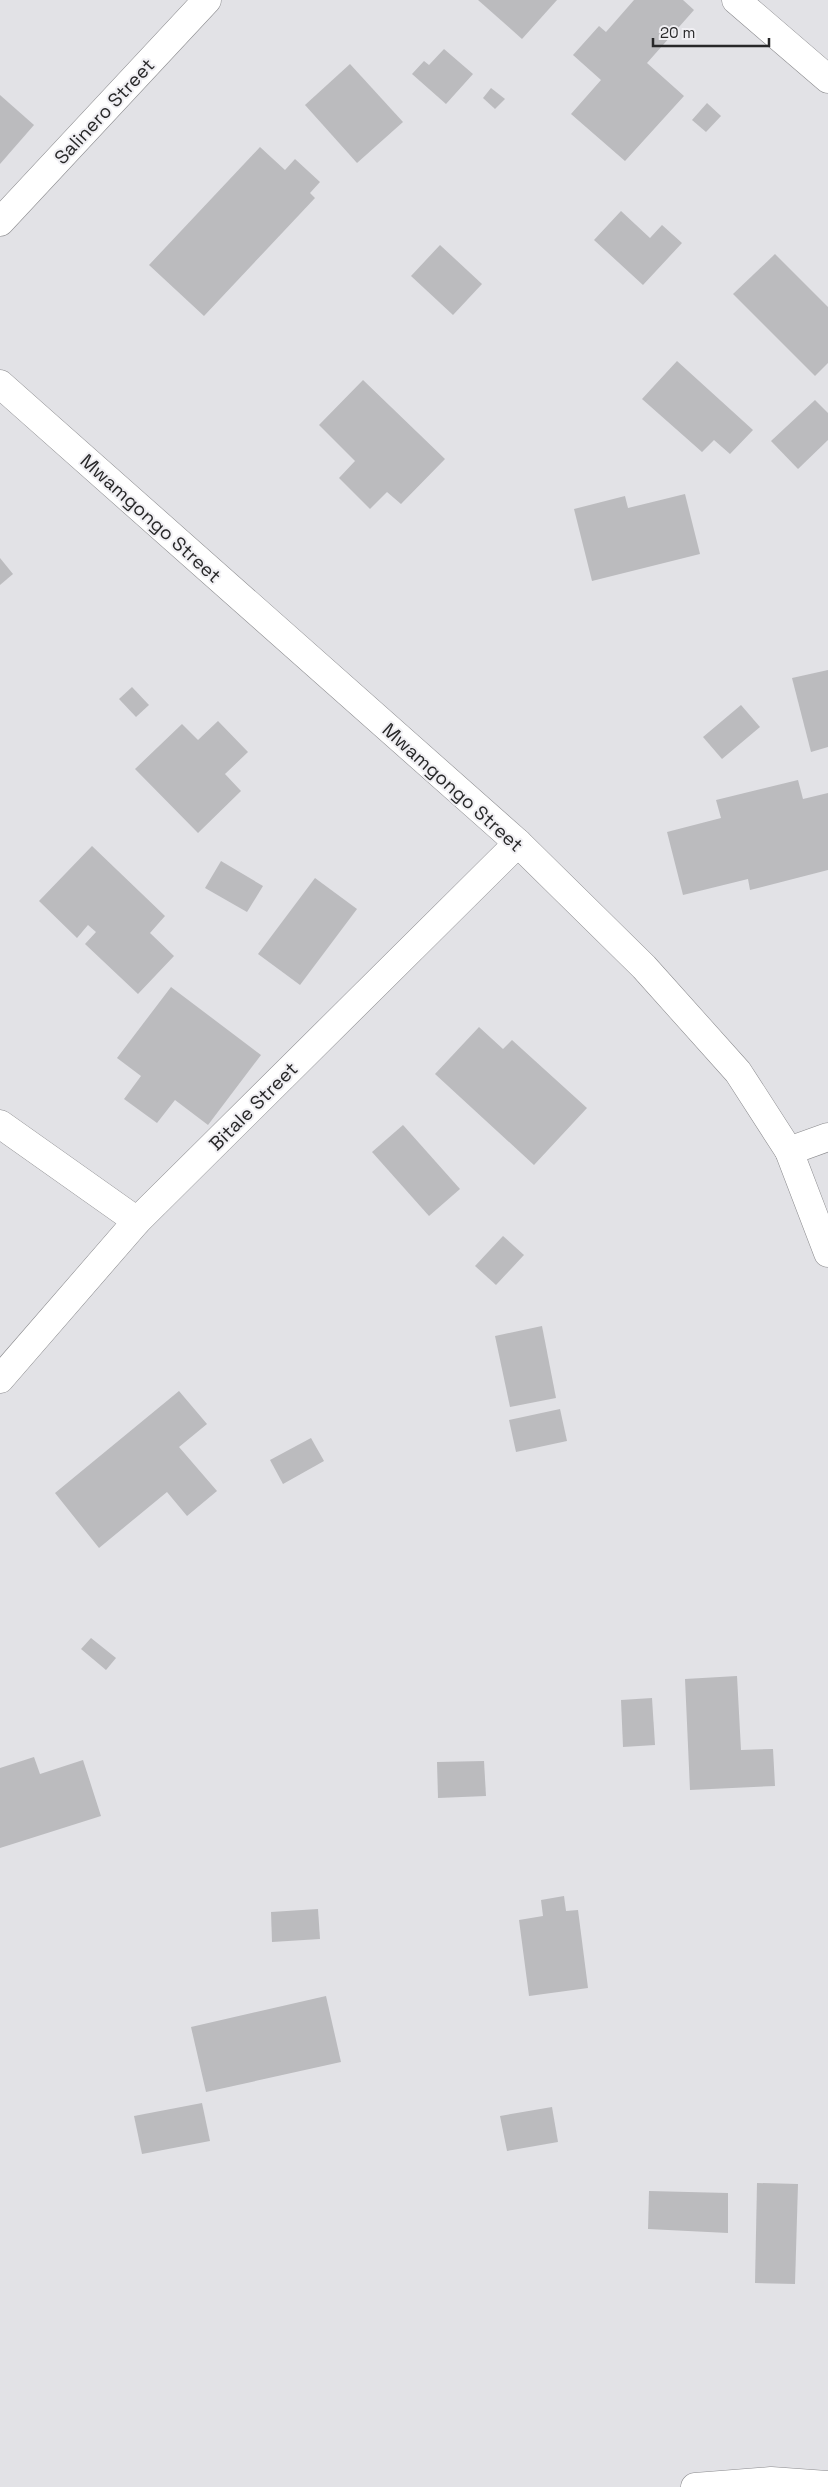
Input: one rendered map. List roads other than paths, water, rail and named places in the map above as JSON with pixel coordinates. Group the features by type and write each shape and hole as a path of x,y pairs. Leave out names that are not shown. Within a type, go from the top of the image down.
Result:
{"street":[{"name":"Salinero Street","path":"0,222 207,0"},
{"path":"736,0 828,79"},
{"name":"Mwamgongo Street","path":"0,384 518,843 644,967 738,1072 789,1150 828,1253"},
{"name":"Bitale Street","path":"0,1378 137,1221 518,843"},
{"path":"0,1124 137,1221"},
{"path":"789,1150 828,1137"},
{"path":"695,2487 771,2481 828,2485"}]}
